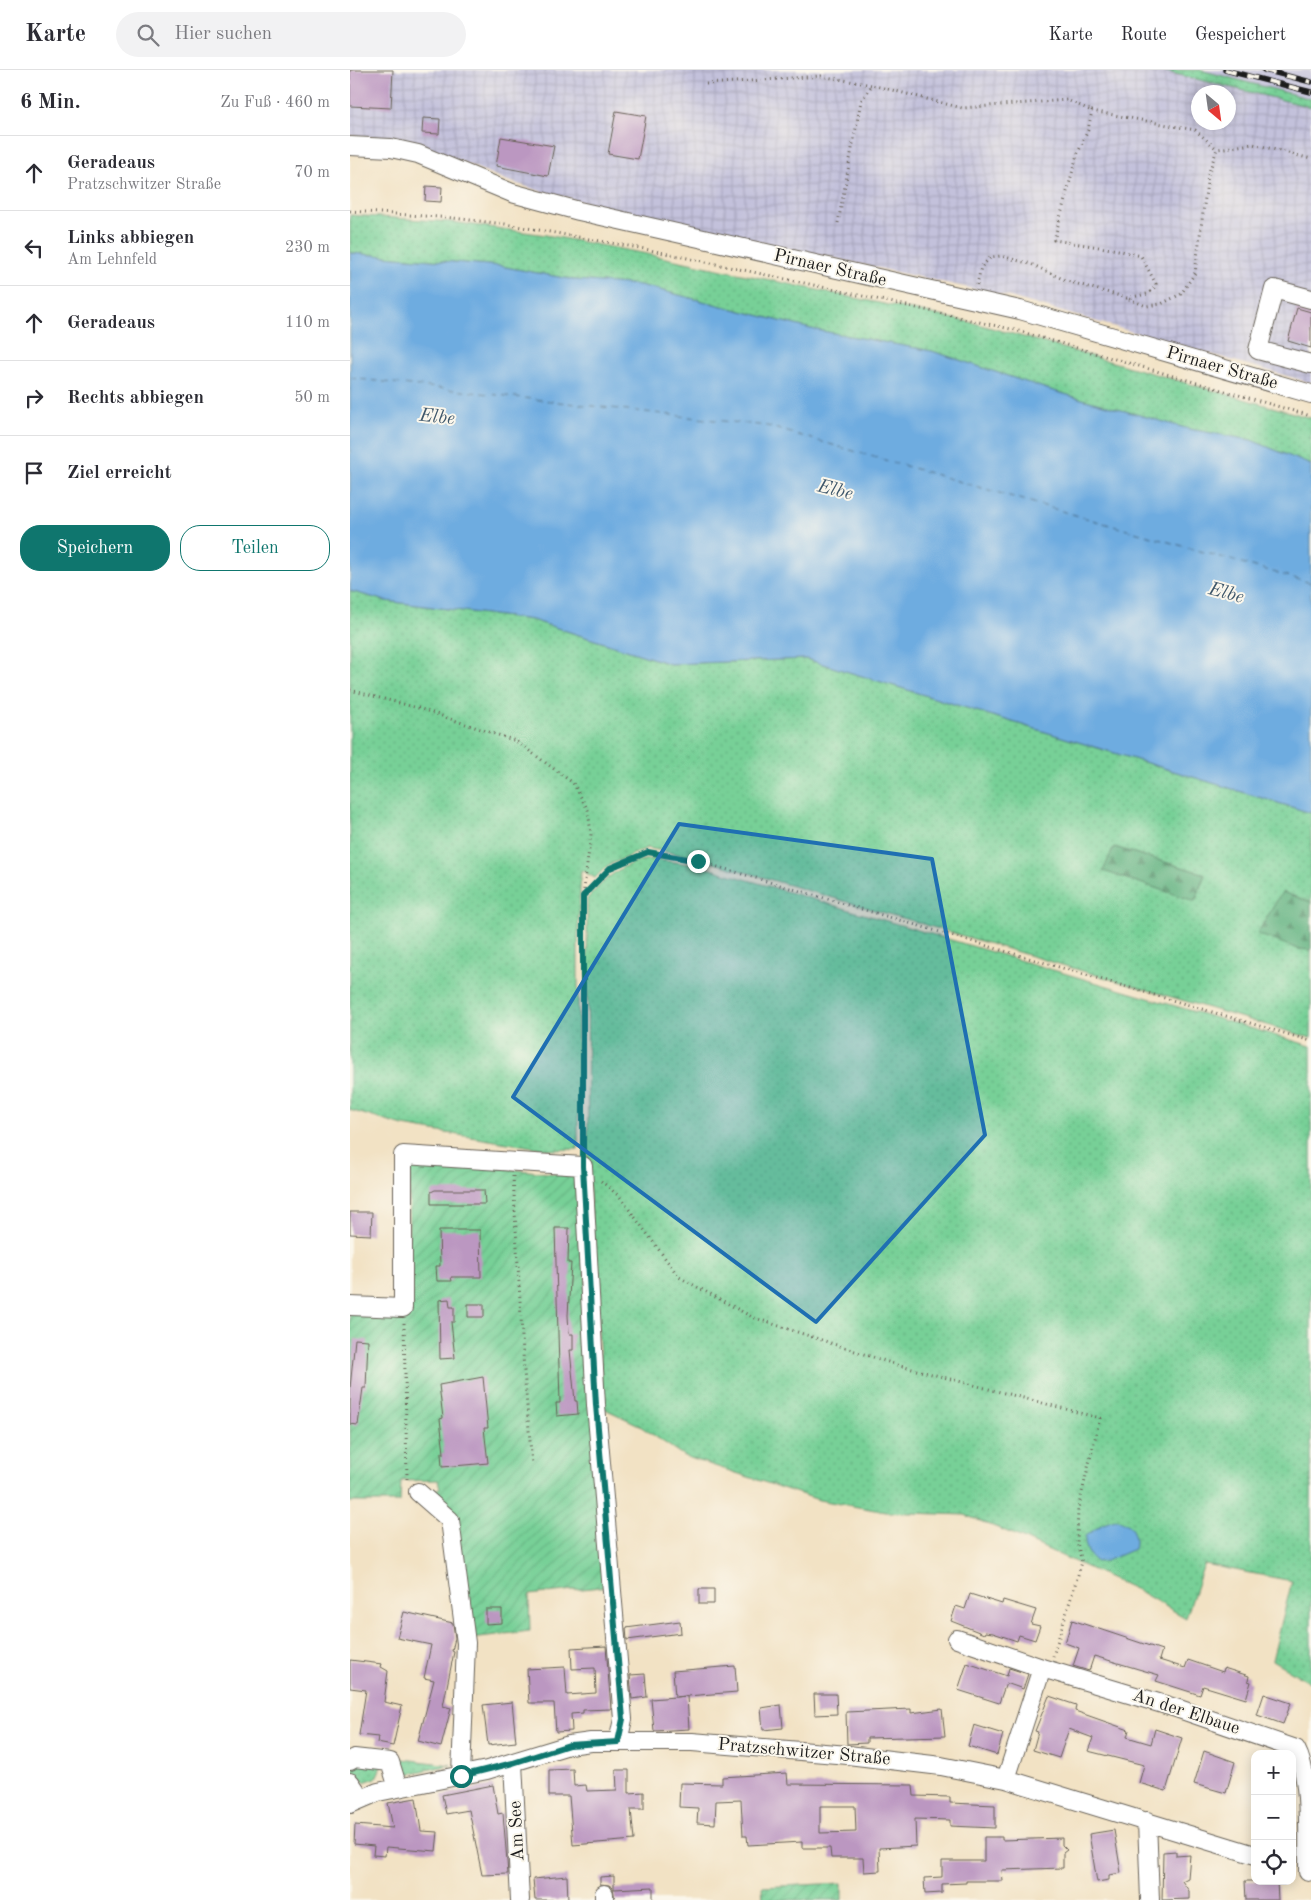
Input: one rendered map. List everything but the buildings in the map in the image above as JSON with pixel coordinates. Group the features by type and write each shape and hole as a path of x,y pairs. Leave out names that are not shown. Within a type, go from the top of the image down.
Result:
{"street":[{"name":"Pirnaer Straße","path":"350,146 391,148 418,154 512,193 579,211 1020,310 1311,394"},
{"path":"1311,299 1274,289 1258,350 1311,364"},
{"path":"350,1306 403,1308 403,1155 583,1166 596,1405 623,1719 618,1742"},
{"path":"418,1492 450,1520 466,1643 461,1776"},
{"name":"An der Elbaue","path":"957,1639 1179,1709 1296,1749 1302,1758 1306,1776 1304,1870"},
{"path":"1006,1779 1046,1668"},
{"name":"Pratzschwitzer Straße","path":"355,1801 398,1788 461,1776 513,1763 569,1745 618,1742 692,1742 848,1755 941,1766 1006,1779 1251,1854"},
{"path":"350,1761 354,1758 390,1762 398,1788"},
{"name":"Am See","path":"513,1763 520,1900"},
{"path":"350,1782 355,1801"},
{"path":"1147,1821 1150,1900"}],"path":[{"path":"706,84 822,76 962,108 1067,100 1092,111 1195,130 1217,149 1253,144 1311,159"},
{"path":"838,223 861,101 872,86"},
{"path":"1092,111 1088,130 1077,155 1054,240 1118,250 1141,256 1156,284 1153,290 1146,294 1127,298"},
{"path":"974,300 981,267 991,257 1001,256 1031,264 1067,281 1127,298 1146,306 1161,304 1181,294 1195,274 1208,174 1217,149"},
{"path":"350,211 453,218 505,224 645,249 1016,330 1311,416"},
{"path":"350,690 418,708 516,741 574,783 588,810 591,834 583,896 583,1166 620,1197 679,1277 752,1317 897,1365 1100,1418 1078,1509 1077,1543 1082,1562 1046,1668"},
{"path":"583,896 610,868 648,852 698,861 1311,1041"},
{"path":"513,1163 524,1371 532,1465"},
{"path":"403,1308 408,1488 418,1492"}],"highlighted area":[{"path":"679,824 932,859 985,1135 816,1322 513,1097"}],"shaded area":[{"path":"350,70 1159,70 1221,85 1191,85 1191,130 1236,130 1236,89 1311,107 1311,383 1010,297 636,215 543,192 508,181 423,146 390,138 350,136"},
{"path":"1200,70 1311,70 1311,99"}],"green space":[{"path":"1159,70 1200,70 1311,99 1311,107 1236,89 1236,85 1221,85"},
{"path":"350,215 452,222 546,235 642,253 974,323 1311,418 1311,465 1251,440 1189,429 1050,390 932,351 811,329 640,285 575,280 500,266 350,253"},
{"path":"350,591 386,601 532,620 670,664 806,659 1311,813 1311,902 1282,893 1298,949 1311,950 1311,1038 697,858 647,848 607,866 595,878 581,870 578,934 578,1149 551,1150 403,1126 350,1110","holes":["1114,847 1205,874 1195,901 1104,871"]},
{"path":"1114,847 1205,874 1195,901 1103,871"},
{"path":"650,859 697,865 1311,1046 1311,1683 1272,1660 1292,1581 1204,1564 1186,1618 1137,1590 1018,1536 965,1515 886,1512 819,1500 684,1456 637,1424 603,1408 588,1165 587,899 615,873 631,864"},
{"path":"1282,892 1311,902 1311,950 1298,949 1257,934"},
{"path":"419,1160 578,1176 609,1586 529,1595 530,1631 471,1638 453,1517 427,1493 440,1488 438,1480 401,1481 400,1502 350,1502 350,1312 407,1314 410,1169"},
{"path":"395,1758 451,1765 402,1775"},
{"path":"354,1762 382,1765 376,1778 364,1782 353,1771"},
{"path":"842,1883 842,1900 763,1900 762,1887"}],"water":[{"name":"Elbe","path":"350,253 500,266 575,280 640,285 811,329 932,351 1050,390 1189,429 1251,440 1311,465 1311,813 806,659 670,664 532,620 386,601 350,591"},
{"path":"1115,1520 1129,1525 1132,1529 1135,1539 1134,1549 1106,1561 1097,1562 1088,1551 1085,1536 1103,1524"}],"ferry route":[{"path":"350,378 767,426 1311,583"}],"railway":[{"path":"1225,70 1311,92"},
{"path":"1264,70 1311,82"}],"route":[{"path":"461,1776 513,1763 542,1752 569,1745 591,1742 618,1742 623,1719 596,1405 583,1166 583,896 610,868 648,852 698,861"}]}
